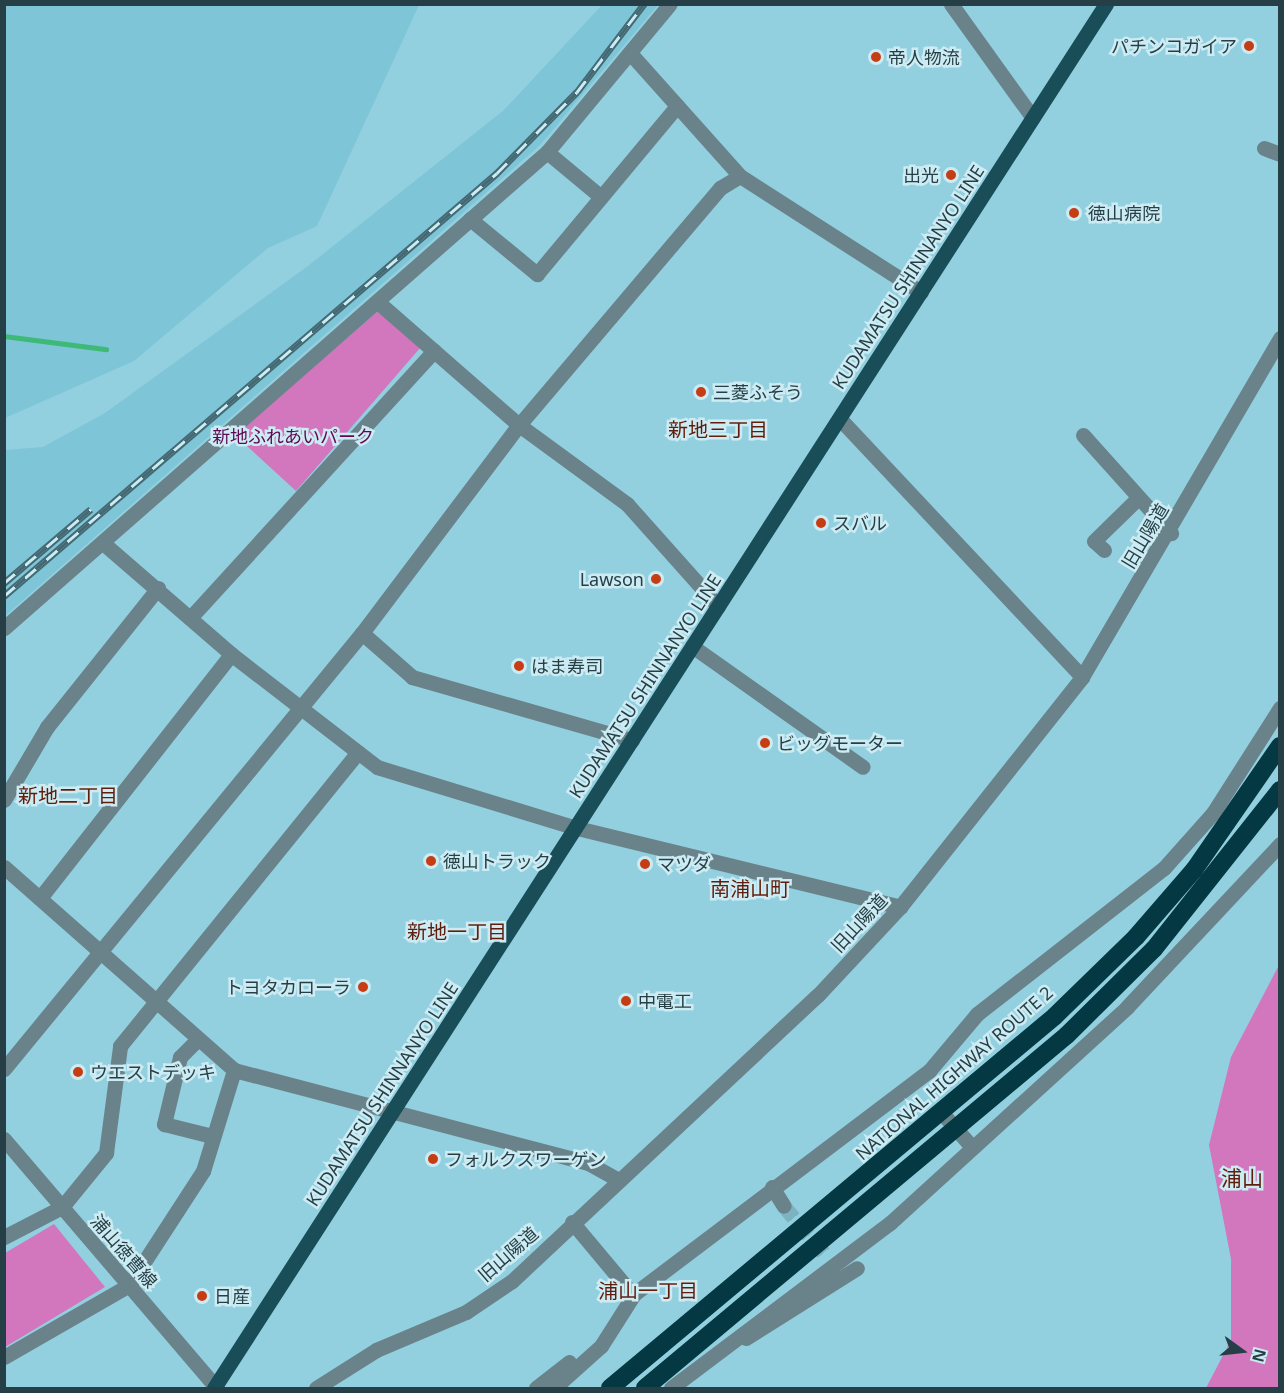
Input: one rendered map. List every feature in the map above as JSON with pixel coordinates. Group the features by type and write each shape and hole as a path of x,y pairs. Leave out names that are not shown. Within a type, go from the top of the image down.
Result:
{"highway":[{"name":"NATIONAL HIGHWAY ROUTE 2","path":"610,1389 942,1113 1136,937 1194,870 1275,740"},
{"path":"645,1389 1067,1035 1154,949 1280,790"}],"main road":[{"name":"KUDAMATSU SHINNANYO LINE","path":"215,1388 1106,4"}],"street":[{"path":"4,628 379,303 547,152 670,4"},
{"path":"951,4 1033,118"},
{"path":"630,53 740,176 921,292"},
{"path":"470,219 537,274 677,106"},
{"path":"1264,148 1280,154"},
{"path":"547,152 601,197"},
{"path":"4,1070 362,633 519,426 720,188 740,176"},
{"path":"379,303 519,426 627,504 718,606"},
{"name":"旧山陽道","path":"323,1387 376,1350 465,1312 512,1281 617,1179 818,995 900,908 1082,677 1171,533 1280,338"},
{"path":"190,618 434,351"},
{"path":"840,419 1082,677"},
{"path":"1083,435 1171,533"},
{"path":"1104,550 1094,541 1138,498"},
{"path":"103,543 158,588 231,654 377,767 577,828 900,908"},
{"path":"4,800 47,727 158,588"},
{"path":"362,633 412,676 632,740"},
{"path":"692,646 862,767"},
{"path":"40,898 231,654"},
{"path":"554,1389 601,1346 633,1295 772,1187 929,1071 977,1014 1164,868 1275,740 1280,708"},
{"path":"4,1237 62,1208 106,1153 120,1046 358,752"},
{"path":"671,1389 739,1332 833,1263 972,1147 1127,1007 1280,844"},
{"path":"4,867 197,1040 234,1070 588,1163 617,1179"},
{"path":"197,1040 180,1057 164,1124 212,1136"},
{"path":"4,1358 129,1286 203,1171 234,1070"},
{"path":"942,1113 972,1147"},
{"name":"浦山徳曹線","path":"4,1139 215,1388"},
{"path":"772,1187 784,1206"},
{"path":"572,1222 633,1295"},
{"path":"739,1332 746,1338 780,1320 857,1268"},
{"path":"537,1389 592,1342 601,1346"}],"shaded area":[{"path":"5,4 419,5 317,226 268,248 134,361 5,418"},
{"path":"602,5 658,5 540,145 5,616 5,450 43,447 105,413 308,266 504,110"}],"green space":[{"name":"新地ふれあいパーク","path":"378,311 421,347 296,491 235,435"},
{"path":"1279,965 1279,1388 1206,1388 1231,1340 1231,1259 1209,1145 1231,1057"},
{"path":"54,1224 105,1287 5,1347 5,1253"}],"waterway":[{"path":"4,336 106,349"}],"tunnel":[{"path":"784,1206 828,1258"}],"railway":[{"path":"4,596 497,173 577,92 644,4"},
{"path":"4,583 91,509"}],"place":[{"name":"パチンコガイア","path":"1249,46"},
{"name":"帝人物流","path":"876,57"},
{"name":"出光","path":"951,175"},
{"name":"徳山病院","path":"1074,213"},
{"name":"三菱ふそう","path":"701,392"},
{"name":"スバル","path":"821,523"},
{"name":"Lawson","path":"656,579"},
{"name":"はま寿司","path":"519,666"},
{"name":"ビッグモーター","path":"765,743"},
{"name":"徳山トラック","path":"431,861"},
{"name":"マツダ","path":"645,864"},
{"name":"トヨタカローラ","path":"363,987"},
{"name":"中電工","path":"626,1001"},
{"name":"ウエストデッキ","path":"78,1072"},
{"name":"フォルクスワーゲン","path":"433,1159"},
{"name":"日産","path":"202,1296"}],"district":[{"name":"新地三丁目","path":"718,429"},
{"name":"新地二丁目","path":"68,795"},
{"name":"南浦山町","path":"750,888"},
{"name":"新地一丁目","path":"457,931"},
{"name":"浦山","path":"1242,1178"},
{"name":"浦山一丁目","path":"648,1290"}]}
